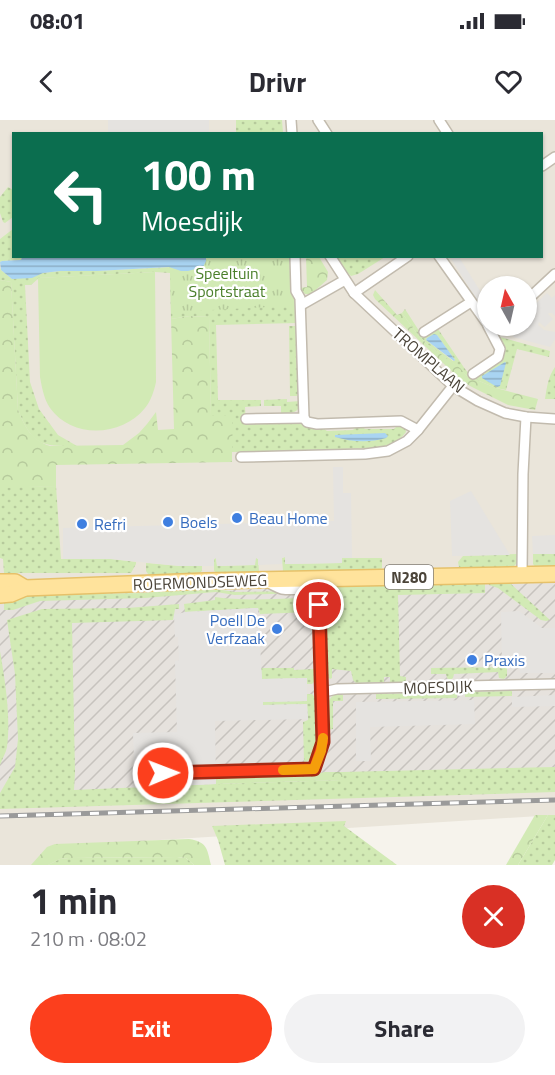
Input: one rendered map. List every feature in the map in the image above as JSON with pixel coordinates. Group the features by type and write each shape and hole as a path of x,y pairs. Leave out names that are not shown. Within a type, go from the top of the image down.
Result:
{"main road":[{"name":"ROERMONDSEWEG","path":"0,595 11,594 25,588 555,574"},
{"name":"ROERMONDSEWEG","path":"0,582 15,582 25,588"}],"street":[{"path":"296,258 296,291 301,304 304,418 307,422 317,424 401,421 418,430"},
{"name":"TROMPLAAN","path":"331,258 354,292 453,386 477,401 505,413 555,419"},
{"path":"354,292 405,258"},
{"path":"440,258 477,309"},
{"path":"537,292 554,277"},
{"path":"301,304 345,280"},
{"path":"424,332 471,302"},
{"path":"473,374 498,357 500,349 495,336"},
{"path":"241,457 388,452 407,441 418,430 453,386"},
{"path":"522,574 526,417"},
{"path":"246,419 304,418"},
{"path":"139,773 314,769 323,742 319,605 313,593 302,588 282,589 263,580"},
{"name":"MOESDIJK","path":"321,689 328,691 555,684"}],"shaded area":[{"path":"0,120 555,120 555,815 144,841 58,865 0,865"},
{"path":"108,120 209,120 209,132 108,132"},
{"path":"451,258 460,258 477,286 477,300"},
{"path":"547,293 552,298 555,295 555,316 549,313 553,319 545,327 539,322 538,325 544,330 555,332 555,339 550,347 513,337 537,336 537,302"},
{"path":"333,467 343,467 343,493 351,493 352,558 342,558 342,563 285,564 285,557 282,558 282,564 258,565 256,558 255,565 217,566 216,558 214,566 180,566 111,559 63,559 63,528 334,521"},
{"path":"471,491 510,555 452,556 450,501"},
{"path":"555,535 555,554 533,554 532,536"},
{"path":"555,570 555,776 186,785 77,791 0,800 0,581"},
{"path":"258,608 262,679 307,678 307,701 263,702 263,705 307,704 308,719 215,721 216,784 135,788 133,733 177,732 175,661 179,660 174,615 185,612"},
{"path":"519,611 542,628 555,628 555,673 520,673 519,666 502,667 501,612"},
{"path":"555,695 555,706 512,707 512,697"},
{"path":"474,700 475,724 370,727 371,761 356,761 356,702"}],"green space":[{"path":"236,120 282,120 283,132 236,132"},
{"path":"8,187 12,189 12,218 5,223 0,213 0,197"},
{"path":"12,230 12,258 22,258 21,260 0,262 0,239"},
{"name":"Speeltuin Sportstraat","path":"206,258 292,258 297,302 289,306 171,312 170,267 179,269 206,261"},
{"path":"208,258 297,302 298,323 216,325 218,400 261,400 261,406 245,407 246,424 304,423 316,425 327,431 353,430 357,426 365,429 394,429 398,425 405,427 406,432 403,436 392,443 374,448 232,452 232,416 211,416 209,317 190,316 171,319 170,273 155,272 39,278 31,285 25,285 30,382 39,409 58,435 77,446 39,442 28,431 18,410 11,282 0,280 0,267 12,279 60,271 170,267 179,269 206,261"},
{"path":"306,258 320,258 328,272 327,280 311,294 305,294 300,288 307,287"},
{"path":"337,258 383,258 351,276 343,269"},
{"path":"155,272 156,382 149,402 135,418 111,429 84,429 59,418 46,401 40,377 38,278"},
{"path":"0,280 11,282 18,410 26,427 38,440 50,446 123,445 139,433 156,412 158,430 174,429 171,319 190,316 209,317 211,416 232,416 232,462 56,465 56,486 0,488"},
{"path":"375,290 397,315 402,313 426,343 460,368 467,376 496,388 538,399 535,410 508,405 460,379 375,299 373,295"},
{"path":"405,309 423,337 438,329 471,376 499,361 504,350 500,337 550,351 549,357 517,349 506,390 496,388 467,376 426,343 402,313","holes":["437,335 455,360 453,361 426,340 427,338"]},
{"path":"289,326 298,326 300,394 297,396 290,396"},
{"path":"555,367 555,399 545,399 549,378"},
{"path":"287,399 287,402 300,401 297,411 281,413 281,406 264,406 264,400"},
{"path":"56,486 61,559 111,559 136,562 131,573 4,573 3,559 0,558 0,487"},
{"path":"517,554 517,563 506,569 463,570 459,567 458,562 463,556"},
{"path":"533,554 555,554 555,566 536,568 533,564"},
{"path":"255,557 258,559 259,571 255,573 230,576 214,571 214,559 216,558 217,566 255,565"},
{"path":"285,557 286,564 342,563 342,558 382,558 382,568 379,571 285,574 282,558"},
{"path":"146,563 202,566 202,571 184,577 148,574"},
{"path":"485,580 485,593 398,595 400,676 406,677 406,682 390,682 390,677 384,677 384,682 356,683 351,671 332,669 332,678 327,676 325,623 328,621 328,610 325,609 317,586"},
{"path":"488,581 504,581 511,584 550,620 541,620 498,588 489,585"},
{"path":"202,587 235,592 301,591 301,593 235,595 216,592 145,598 40,601 13,610 4,610 4,599 29,595 144,593"},
{"path":"308,596 311,601 311,612 260,614 258,608 185,612 184,604 215,600 215,597 257,599"},
{"path":"179,604 179,609 175,609 173,620 72,623 74,790 342,780 342,772 555,767 555,792 0,809 0,793 15,767 18,739 15,674 7,620 42,609 127,608"},
{"path":"0,651 8,723 7,747 0,765"},
{"path":"507,667 507,676 504,679 499,678 498,672 454,674 450,680 446,674 431,674 431,668"},
{"path":"261,668 314,669 314,682 307,684 306,678 262,679"},
{"path":"512,691 512,696 465,697 465,692"},
{"path":"457,692 457,698 376,699 376,694"},
{"path":"307,694 315,697 316,752 312,759 304,762 303,722 308,720 307,704 263,705 263,702 307,701"},
{"path":"334,695 343,695 343,701 333,701 333,729 328,730 327,706"},
{"path":"342,772 343,780 216,784 216,777"},
{"path":"535,815 548,815 518,865 506,865"},
{"path":"548,815 555,815 555,860 552,865 518,865"},
{"path":"346,821 344,826 397,865 225,865 212,826"},
{"path":"189,839 203,844 211,865 194,865 186,858 177,857 69,858 60,859 48,865 31,865 47,847 55,844"},
{"path":"69,858 186,858 194,865 48,865 60,859"}],"water":[{"path":"22,258 206,258 203,267 188,271 169,267 60,271 43,273 32,278 12,279 1,270 0,262 2,261 21,260"},
{"path":"434,334 437,335 454,361 426,340"},
{"path":"505,362 500,386 497,387 482,378 482,376"},
{"path":"385,433 388,436 380,440 354,441 335,437 335,435"}],"railway":[{"path":"0,816 555,800"}],"slow traffic":[{"path":"283,770 314,769 323,738"}],"place":[{"name":"Beau Home","path":"237,518"},
{"name":"Boels","path":"168,522"},
{"name":"Refri","path":"82,524"},
{"name":"Poell De Verfzaak","path":"277,629"},
{"name":"Praxis","path":"472,660"}],"route":[{"path":"163,773 314,769 323,742 319,605"}]}
